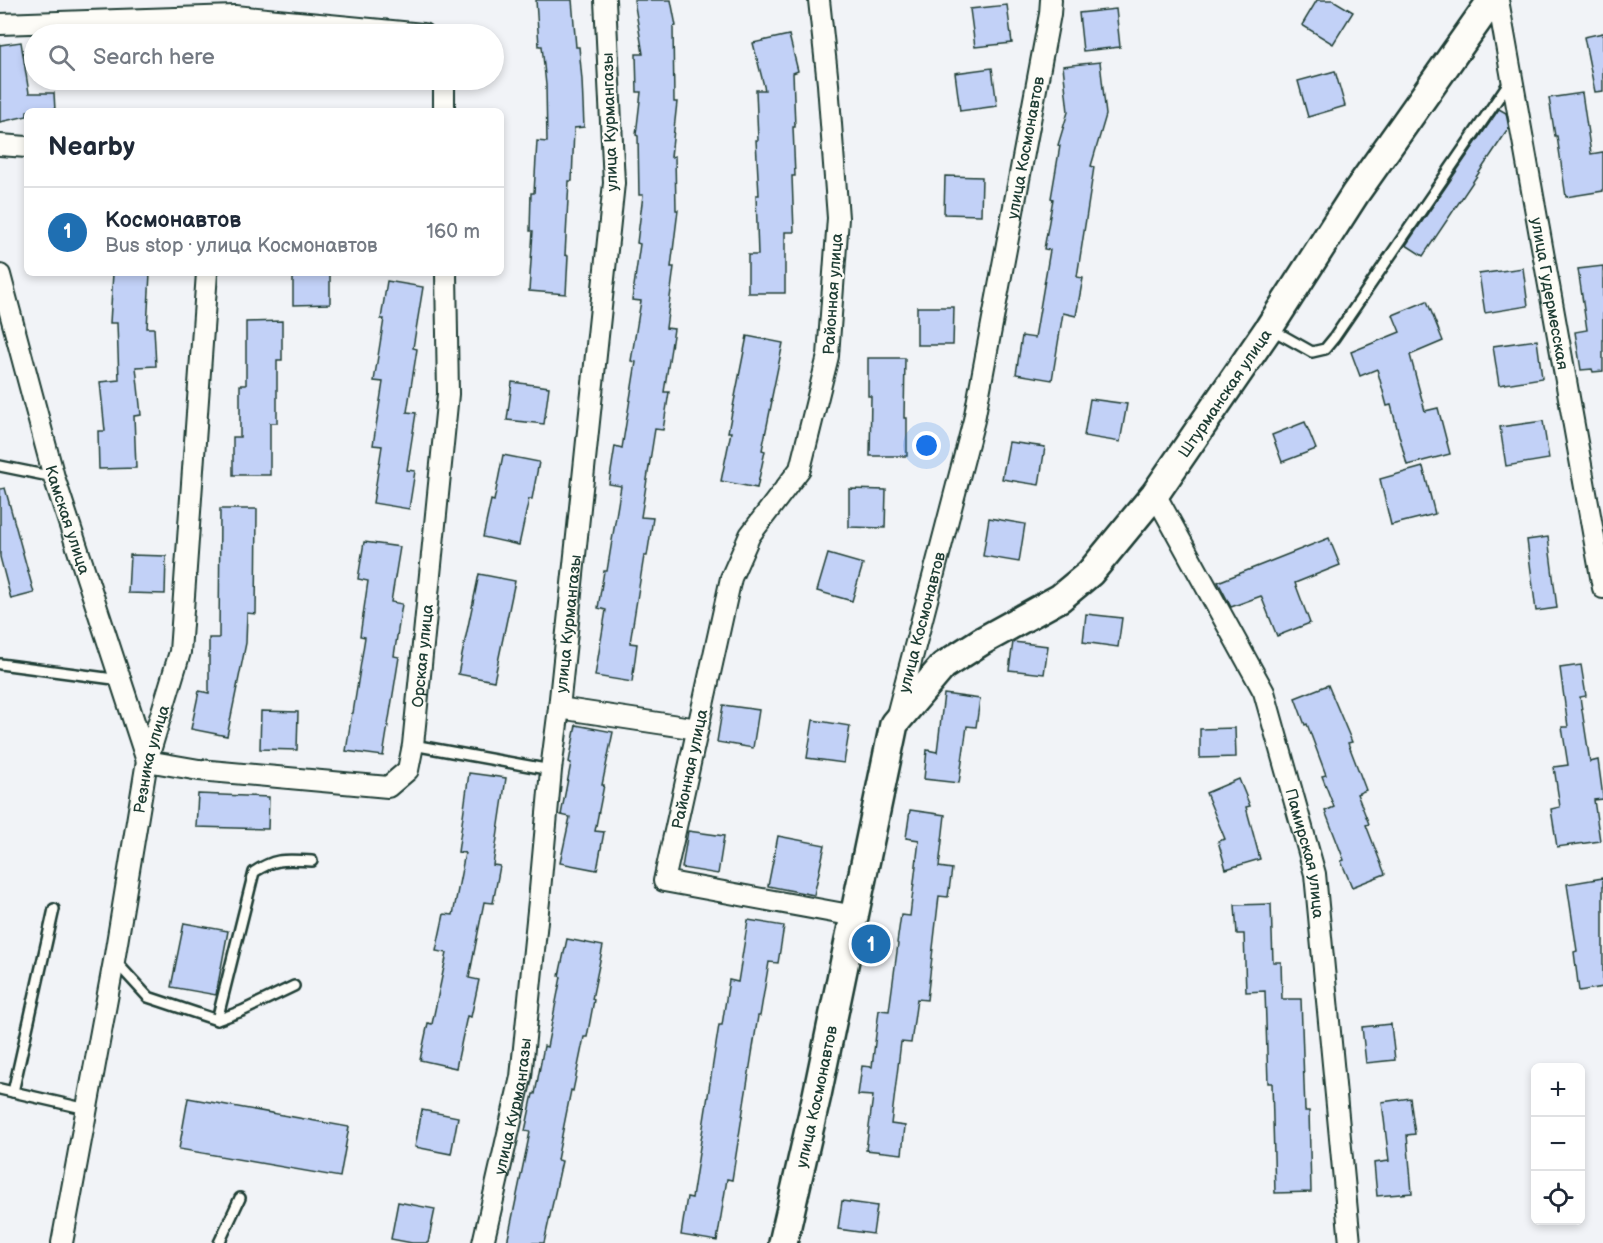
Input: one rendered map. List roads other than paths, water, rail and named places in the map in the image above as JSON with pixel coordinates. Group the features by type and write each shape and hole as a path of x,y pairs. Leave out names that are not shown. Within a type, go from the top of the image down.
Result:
{"street":[{"name":"улица Курмангазы","path":"483,1243 521,1077 551,770 614,183 605,0"},
{"name":"Районная улица","path":"819,0 838,218 828,356 800,469 750,535 731,578 664,881 855,916"},
{"name":"улица Космонавтов","path":"783,1243 817,1095 894,724 974,420 1051,0"},
{"name":"Штурманская улица","path":"894,724 943,666 982,641 1060,598 1090,573 1155,494 1269,328 1355,194 1492,0"},
{"name":"улица Гудермесская","path":"1498,0 1603,588"},
{"path":"0,24 235,16 319,24"},
{"path":"444,90 444,108"},
{"path":"0,145 24,147"},
{"name":"Камская улица","path":"0,274 54,477 147,761"},
{"name":"Резника улица","path":"62,1243 114,961 147,761 180,652 207,276"},
{"name":"Орская улица","path":"147,761 199,770 387,788 408,770 413,745 448,393 446,276"},
{"name":"Памирская улица","path":"1155,494 1264,692 1315,874 1350,1243"},
{"path":"559,708 698,729"}],"lane":[{"path":"1269,328 1312,352 1325,349 1512,78"},
{"path":"0,466 54,477"},
{"path":"0,664 121,680"},
{"path":"413,745 551,770"},
{"path":"217,1020 254,872 267,864 281,860 312,861"},
{"path":"13,1092 54,909"},
{"path":"114,961 148,997 217,1020 243,1011 294,986"},
{"path":"0,1089 87,1109"},
{"path":"219,1243 240,1198"}],"place":[{"name":"Космонавтов","path":"871,944"}]}
